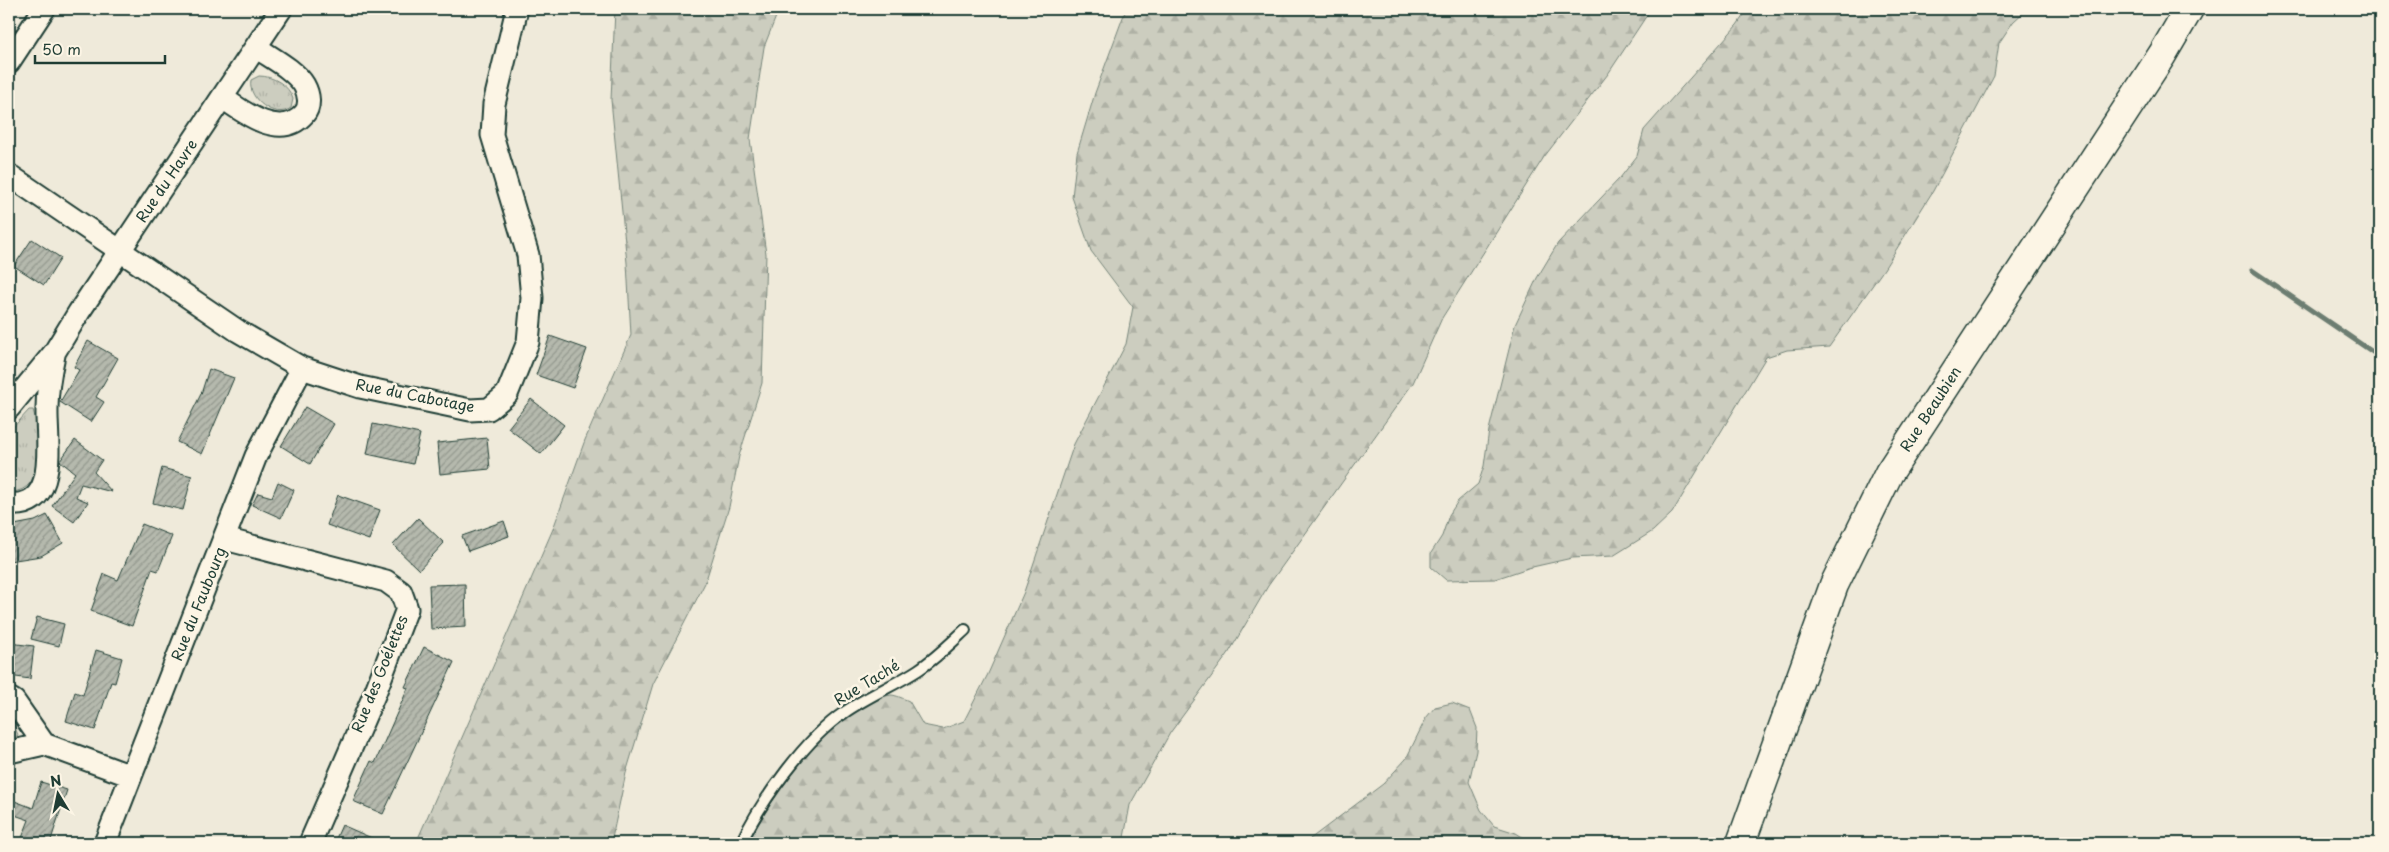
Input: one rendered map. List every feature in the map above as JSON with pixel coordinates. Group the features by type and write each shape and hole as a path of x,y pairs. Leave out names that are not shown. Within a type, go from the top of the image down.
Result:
{"main road":[{"name":"Rue Beaubien","path":"1741,843 1834,585 1889,473 2162,55 2189,9"}],"street":[{"path":"9,62 44,9"},
{"name":"Rue du Havre","path":"9,408 54,353 281,9"},
{"name":"Rue du Cabotage","path":"9,175 238,331 302,368 360,386 470,410 488,409 508,394 528,342 532,298 528,255 492,135 494,104 517,9"},
{"path":"223,98 263,122 283,126 297,122 307,111 309,98 304,85 292,73 256,47"},
{"name":"Rue du Havre","path":"9,504 26,502 40,492 47,475 48,383 54,353"},
{"name":"Rue du Faubourg","path":"105,843 256,456 302,368"},
{"name":"Rue des Goélettes","path":"225,539 386,581 401,592 407,609 378,685 310,843"},
{"path":"9,698 14,701 44,744"},
{"path":"9,752 44,744 131,776"}],"lane":[{"name":"Rue Taché","path":"741,843 748,828 774,788 812,742 844,712 920,669 965,630"}],"green space":[{"path":"615,9 779,9 764,47 750,139 766,254 762,383 739,456 729,507 705,583 653,684 626,773 611,843 416,843 553,529 585,440 631,335 627,263 611,100"},
{"path":"1126,9 1651,9 1608,74 1544,157 1442,318 1413,383 1268,586 1228,654 1170,733 1130,805 1123,843 748,843 789,778 827,733 848,715 870,702 893,695 909,701 923,725 943,729 964,721 988,674 1024,592 1074,444 1126,344 1133,307 1091,251 1072,197 1077,153 1095,93"},
{"path":"1748,9 2027,9 2013,22 1999,43 1994,76 1933,191 1884,269 1829,347 1787,350 1766,357 1672,513 1653,531 1613,556 1572,558 1528,568 1495,579 1446,580 1431,567 1431,553 1442,536 1449,515 1458,501 1478,484 1484,466 1489,430 1515,325 1537,278 1558,243 1620,178 1637,156 1644,130 1737,25"},
{"path":"259,76 280,82 288,90 293,99 291,108 285,111 277,111 264,106 258,100 253,94 251,80"},
{"path":"29,410 33,410 38,433 39,447 36,473 30,483 22,490 10,492 9,432"},
{"path":"1452,703 1470,710 1477,728 1476,751 1469,782 1481,810 1494,826 1516,833 1532,843 1309,843 1310,839 1383,784 1406,759 1426,718 1435,707"},
{"path":"9,712 18,735 9,742"}],"building":[{"path":"32,239 61,258 44,285 14,266"},
{"path":"550,336 587,349 573,388 536,375"},
{"path":"88,341 118,358 96,397 104,402 91,422 60,402 79,370 74,367"},
{"path":"209,369 234,378 202,454 177,442 201,394"},
{"path":"531,399 564,425 541,454 508,428"},
{"path":"305,407 334,424 310,464 281,446"},
{"path":"373,424 420,434 413,464 367,454"},
{"path":"487,438 490,469 440,474 437,443"},
{"path":"75,440 102,460 94,472 112,492 81,484 76,497 88,502 74,522 52,506 75,473 60,461"},
{"path":"162,468 192,476 183,510 153,503"},
{"path":"278,482 294,490 281,518 252,505 258,493 272,497"},
{"path":"338,495 380,510 369,540 327,525"},
{"path":"47,515 63,543 41,556 9,561 9,526 35,521"},
{"path":"418,518 444,543 419,570 393,545"},
{"path":"504,521 509,536 468,551 462,536"},
{"path":"142,524 172,536 158,571 152,569 132,626 91,611 104,574 118,580"},
{"path":"465,584 466,627 431,629 429,585"},
{"path":"37,617 64,624 59,646 31,639"},
{"path":"9,643 34,646 30,679 9,676"},
{"path":"424,647 454,662 383,814 353,801 371,761 375,763 408,688 405,687"},
{"path":"96,650 122,658 115,683 111,682 95,730 66,721 75,692 83,695"},
{"path":"41,782 67,790 50,843 20,843 29,820 9,813 9,808 12,800 33,808"},
{"path":"342,825 383,843 334,843"}],"waterway":[{"path":"2252,270 2380,357"}]}
